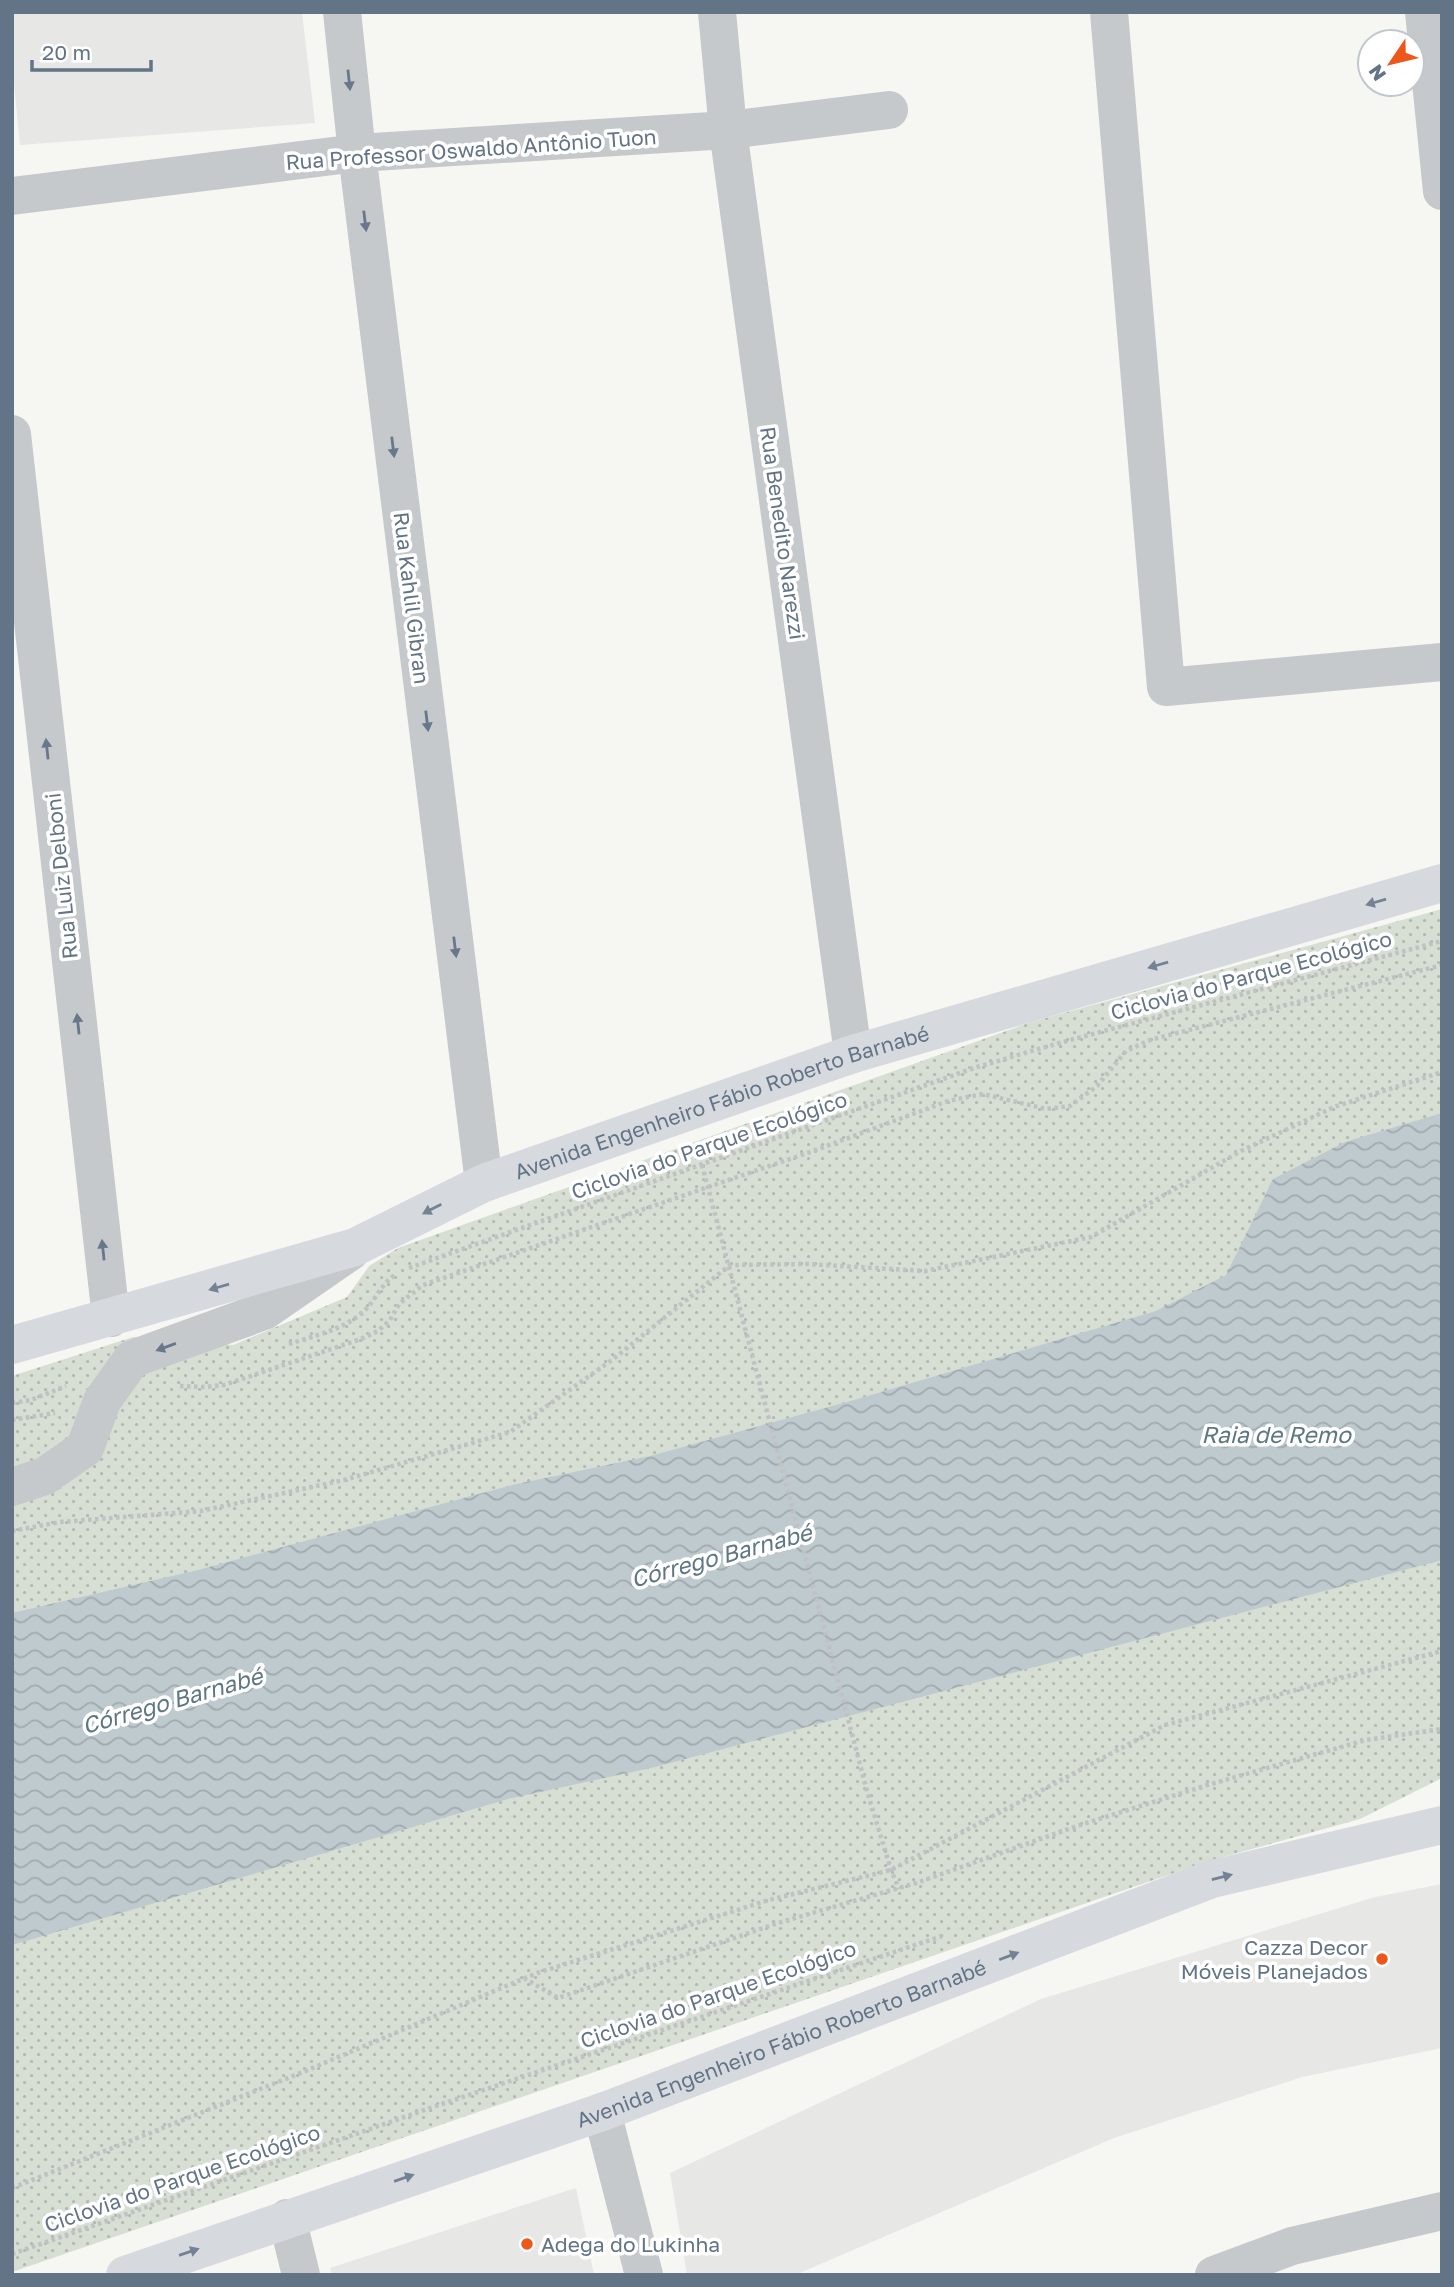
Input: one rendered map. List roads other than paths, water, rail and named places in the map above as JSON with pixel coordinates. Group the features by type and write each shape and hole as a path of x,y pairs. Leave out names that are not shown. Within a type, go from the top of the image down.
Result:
{"main road":[{"name":"Avenida Engenheiro Fábio Roberto Barnabé","path":"12,1345 355,1247 484,1183 853,1054 1442,883"},
{"name":"Avenida Engenheiro Fábio Roberto Barnabé","path":"125,2275 602,2112 1212,1879 1442,1825"}],"street":[{"name":"Rua Kahlil Gibran","path":"342,12 484,1183"},
{"name":"Rua Benedito Narezzi","path":"717,12 728,130 853,1054"},
{"path":"1109,12 1166,687 1442,662"},
{"path":"1424,12 1442,191"},
{"name":"Rua Professor Oswaldo Antônio Tuon","path":"12,196 357,153 728,130 889,110"},
{"name":"Rua Luiz Delboni","path":"12,435 111,1318"},
{"path":"12,1488 45,1476 85,1448 102,1401 132,1359 264,1311 355,1247"},
{"path":"602,2112 644,2275"},
{"path":"1214,2275 1296,2260 1442,2211"},
{"path":"287,2218 301,2275"}],"water":[{"name":"Raia de Remo","path":"1442,1113 1442,1560 655,1767 508,1799 12,1945 12,1613 198,1570 512,1485 650,1456 854,1400 1156,1311 1226,1275 1273,1179 1345,1142"}],"place":[{"name":"Cazza Decor Móveis Planejados","path":"1382,1959"},
{"name":"Adega do Lukinha","path":"527,2244"}],"water label":[{"name":"Córrego Barnabé","path":"721,1555"},
{"name":"Córrego Barnabé","path":"172,1700"}]}
